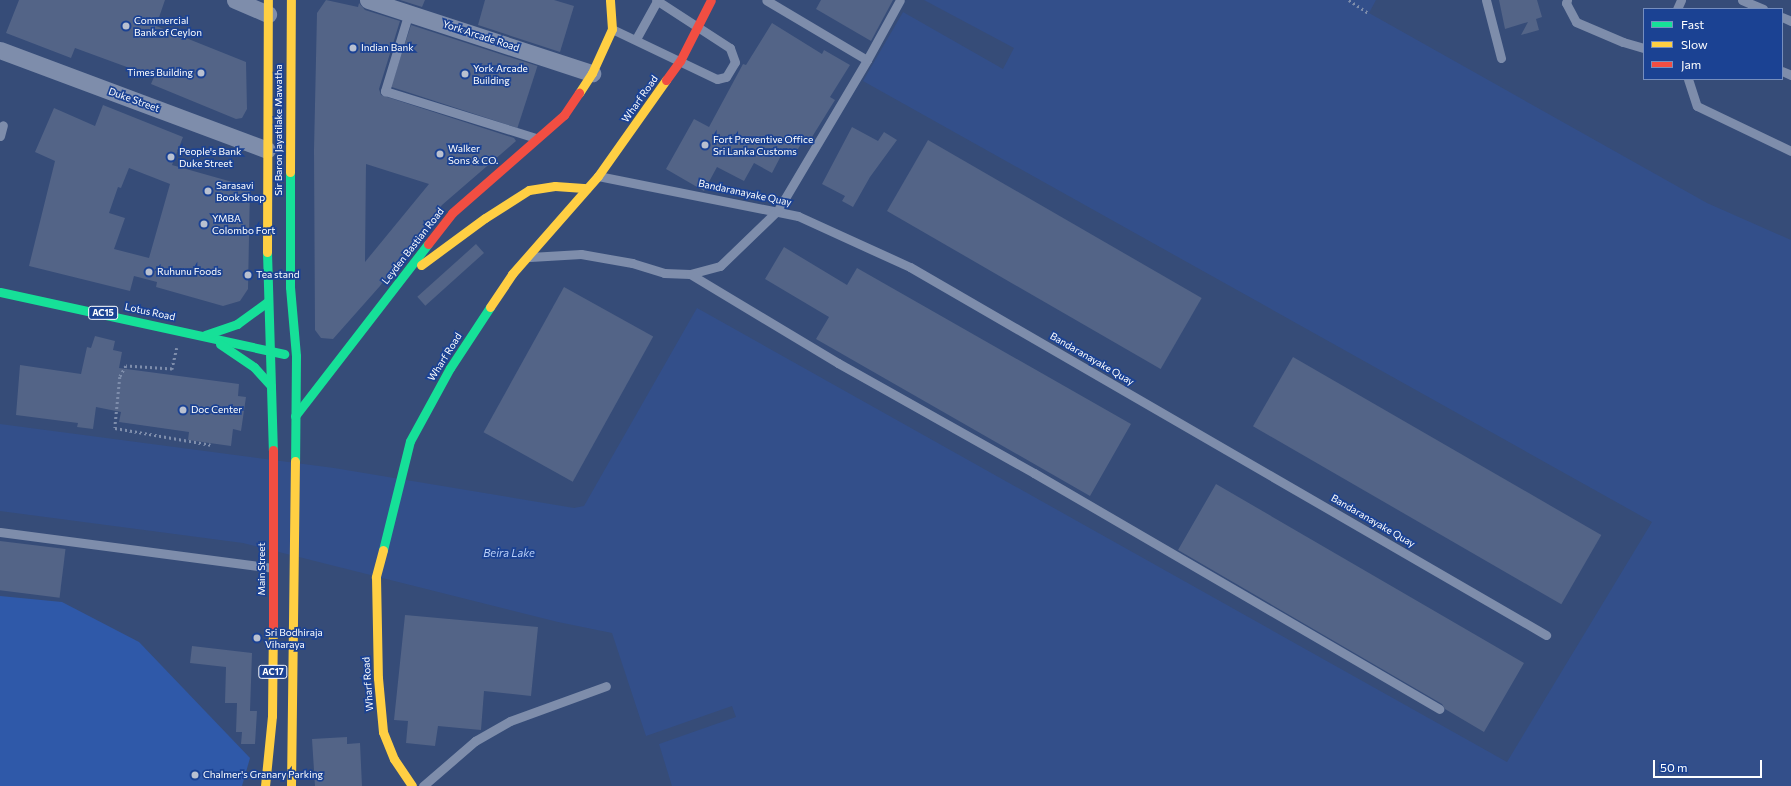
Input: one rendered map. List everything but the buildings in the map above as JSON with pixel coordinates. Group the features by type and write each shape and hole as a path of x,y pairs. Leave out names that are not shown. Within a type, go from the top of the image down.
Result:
{"main road":[{"name":"Sir Baron Jayatilake Mawatha","path":"291,0 290,287 296,356"},
{"name":"Leyden Bastian Road","path":"295,416 452,213 564,115 592,73 612,29 610,0"},
{"name":"Wharf Road","path":"412,786 394,759 383,732 378,678 376,577 410,441 450,368 512,274 598,176 680,61 711,0"},
{"name":"Sir Baron Jayatilake Mawatha","path":"268,7 267,302 270,352"},
{"path":"402,279 485,218 529,190 555,186 587,188"},
{"name":"Lotus Road","path":"0,292 205,335 270,352 296,356"},
{"path":"205,335 236,324 267,302"},
{"path":"205,335 254,368 271,386"},
{"name":"Main Street","path":"265,786 272,716 273,448 270,352"},
{"name":"AC17","path":"291,786 293,453 296,356"}],"street":[{"path":"235,0 268,7"},
{"name":"York Arcade Road","path":"368,0 409,12 592,73"},
{"name":"Duke Street","path":"0,50 267,150"}],"lane":[{"path":"612,29 636,39 717,79 726,77 735,62 730,48 656,0 636,39"},
{"path":"766,0 867,60"},
{"path":"526,258 581,254 632,263 664,273 690,274 720,266 778,210 867,60 900,0"},
{"path":"1486,0 1501,58"},
{"path":"1567,0 1566,3 1576,22 1623,42 1643,48"},
{"path":"1742,0 1761,8"},
{"path":"409,12 385,91 536,138"},
{"path":"1688,80 1697,106 1791,150"},
{"path":"0,136 3,125"},
{"name":"Bandaranayake Quay","path":"598,176 778,210 798,216 910,267 1546,635"},
{"path":"690,274 838,363 1034,473 1439,709"},
{"path":"0,532 273,568"},
{"path":"423,786 475,741 510,721 606,686"}],"path":[{"path":"1348,0 1368,13"},
{"path":"180,330 172,369 126,366 120,377 115,428 211,445"}],"shaded area":[{"path":"0,596 62,602 139,642 250,758 242,786 0,786"}],"water":[{"name":"Beira Lake","path":"924,0 1376,0 1369,13 1707,203 1791,240 1791,786 672,786 659,744 736,717 732,706 646,736 612,633 558,622 243,543 0,511 0,424 334,468 574,508 584,506 697,308 1507,762 1652,522 863,81 903,12 1003,69 1014,48"}],"traffic: fast":[{"path":"290,172 290,287 296,356 295,461"},
{"path":"295,416 428,244"},
{"path":"267,252 273,450"},
{"path":"0,292 284,354"},
{"path":"205,335 237,324 267,302"},
{"path":"383,550 410,441 450,368 490,307"},
{"path":"220,344 254,367 271,386"}],"traffic: slow":[{"path":"267,252 268,0"},
{"path":"290,172 291,0"},
{"path":"579,93 592,73 612,29 610,0"},
{"path":"490,307 512,274 598,176 666,80"},
{"path":"421,265 485,218 529,190 555,186 587,188"},
{"path":"291,786 295,461"},
{"path":"383,550 376,577 378,678 383,732 394,759 412,786"},
{"path":"265,786 272,716 273,626"}],"traffic: jam":[{"path":"666,80 680,61 711,0"},
{"path":"428,244 452,213 564,115 579,93"},
{"path":"273,450 273,626"}],"place":[{"name":"Commercial Bank of Ceylon","path":"126,26"},
{"name":"Indian Bank","path":"353,48"},
{"name":"Times Building","path":"201,73"},
{"name":"York Arcade Building","path":"465,74"},
{"name":"Fort Preventive Office Sri Lanka Customs","path":"705,145"},
{"name":"Walker Sons & CO.","path":"440,154"},
{"name":"People's Bank Duke Street","path":"171,157"},
{"name":"Sarasavi Book Shop","path":"208,191"},
{"name":"YMBA Colombo Fort","path":"204,224"},
{"name":"Ruhunu Foods","path":"149,272"},
{"name":"Tea stand","path":"248,275"},
{"name":"Doc Center","path":"183,410"},
{"name":"Sri Bodhiraja Viharaya","path":"257,638"},
{"name":"Chalmer's Granary Parking","path":"195,775"}]}
